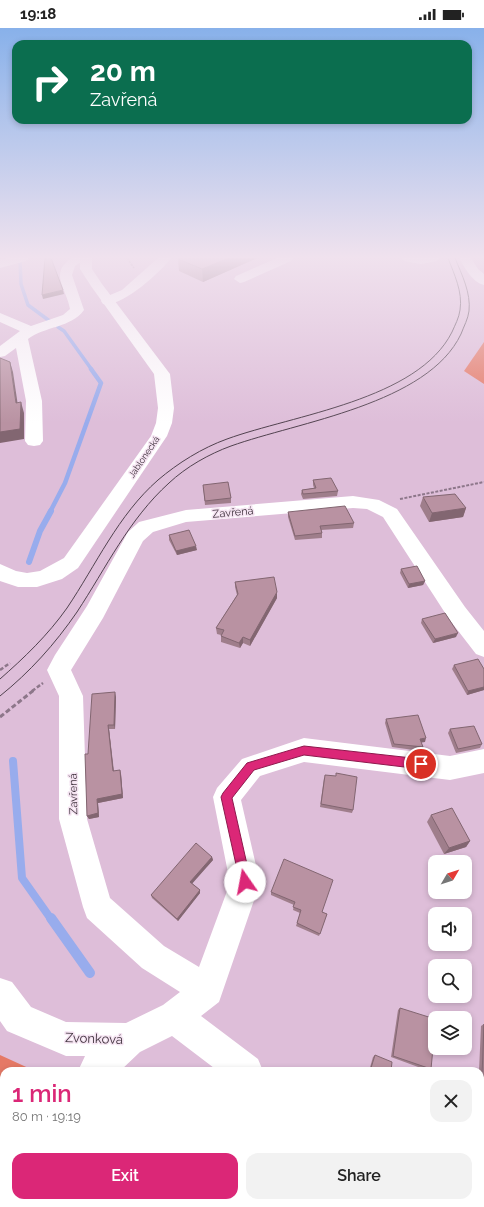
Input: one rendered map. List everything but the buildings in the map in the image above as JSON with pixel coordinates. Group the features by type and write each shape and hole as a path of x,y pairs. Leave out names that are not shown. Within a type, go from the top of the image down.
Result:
{"street":[{"path":"0,353 26,334 68,318 74,313"},
{"name":"Jablonecká","path":"0,571 11,577 24,581 32,581 57,574 71,563 159,436 164,423 166,408 162,374 117,313"},
{"path":"0,317 15,323 26,334 34,401 34,441"},
{"name":"Zavřená","path":"207,990 153,957 98,907 73,819 71,696 59,670 96,612 135,537 146,528 167,520 186,516 353,502 368,502 376,504"},
{"path":"376,504 390,513 456,613 484,648"},
{"path":"207,990 245,882 226,797 251,767 304,750 450,768 484,761"},
{"name":"Zvonková","path":"0,994 19,1019 66,1039 128,1040 175,1017 207,990"},
{"path":"175,1017 241,1067"},
{"path":"99,1067 128,1040"}],"path":[{"path":"376,504 484,482"},
{"path":"0,670 10,663"},
{"path":"0,717 59,670"}],"shaded area":[{"path":"484,342 484,384 464,371"},
{"path":"0,1055 26,1067 0,1067"}],"waterway":[{"path":"39,313 51,322"},
{"path":"58,327 64,331 92,370"},
{"path":"50,512 65,483 101,383 91,369"},
{"path":"29,562 40,531 51,511"},
{"path":"13,761 22,878 51,919"},
{"path":"51,918 90,973"}],"tram line":[{"path":"0,679 52,628 78,592 119,525 131,509 158,480 199,451 227,439 352,402 383,389 412,374 435,355 452,332 459,313"},
{"path":"0,696 42,657 60,635 77,612 130,528 142,512 169,483 190,466 214,453 259,437 359,407 391,394 421,378 444,358 461,334 469,313"}],"route":[{"path":"245,882 226,797 251,767 304,750 421,764"}]}
